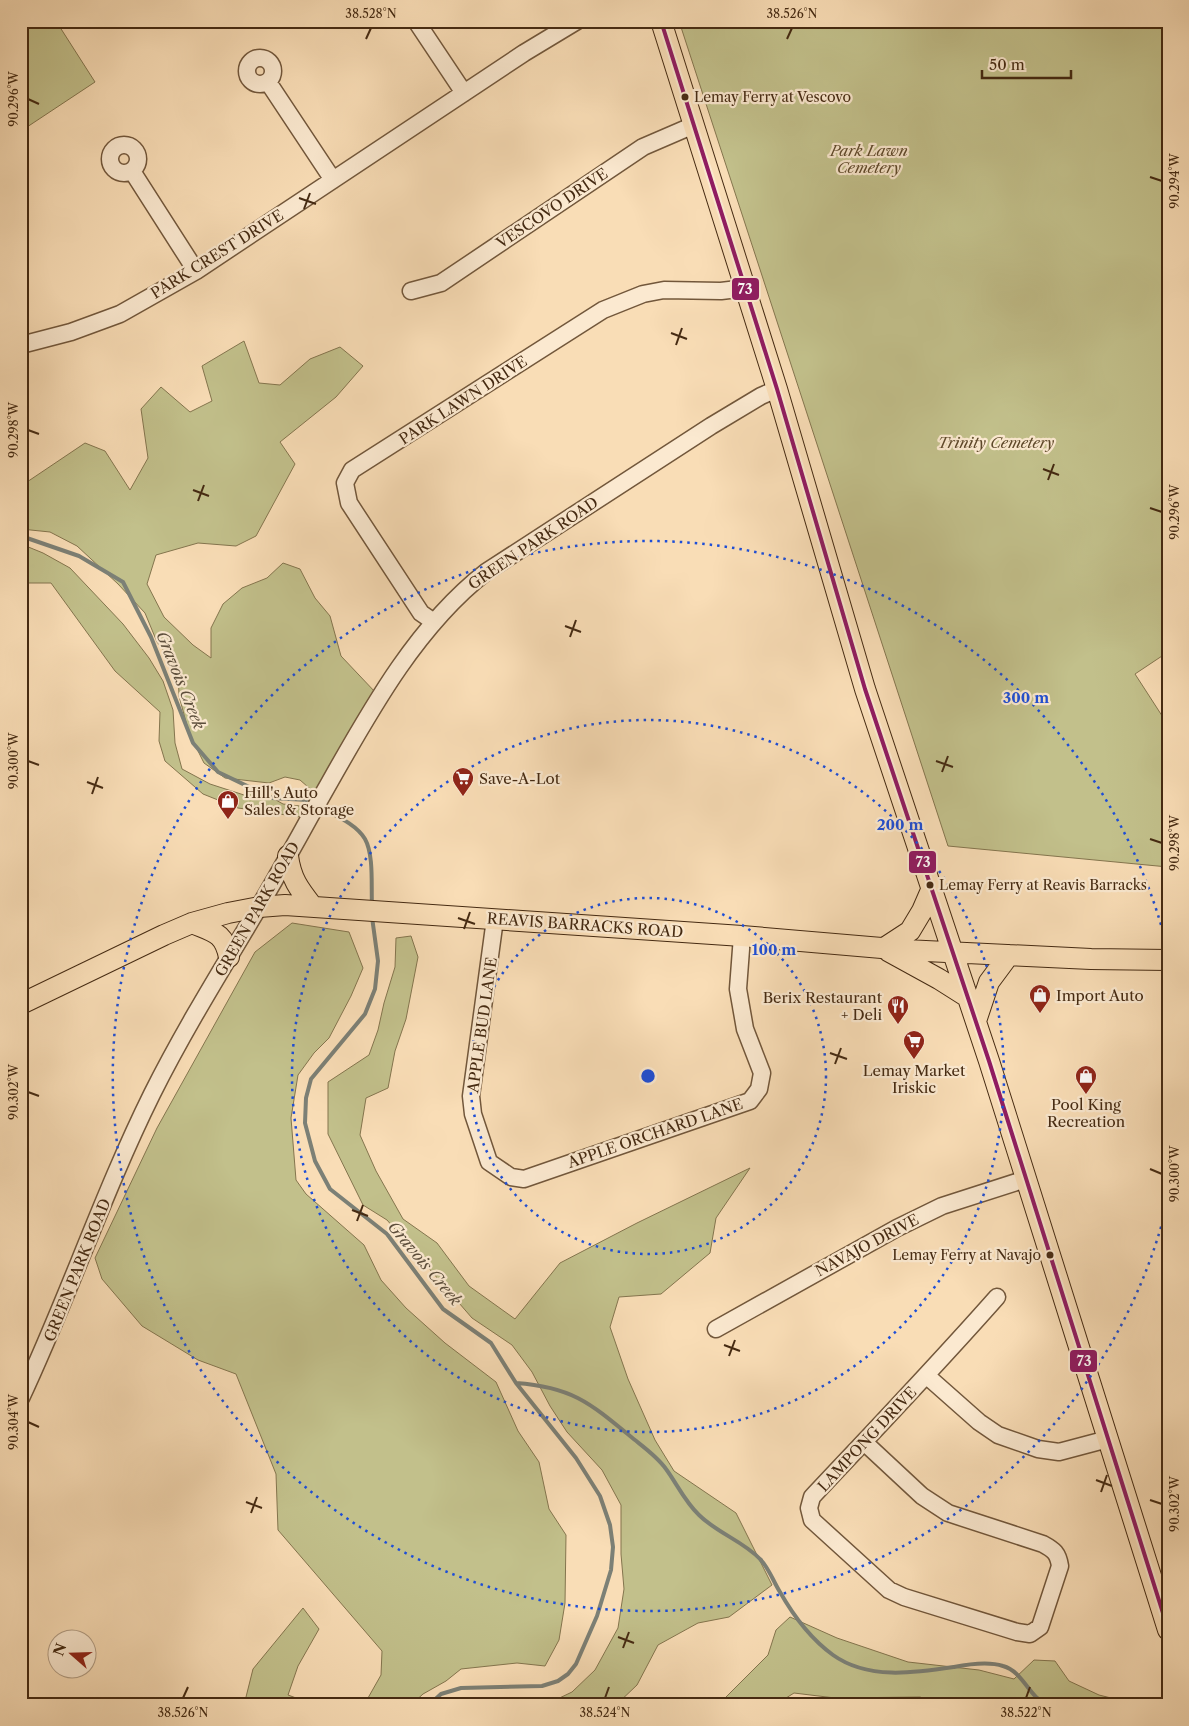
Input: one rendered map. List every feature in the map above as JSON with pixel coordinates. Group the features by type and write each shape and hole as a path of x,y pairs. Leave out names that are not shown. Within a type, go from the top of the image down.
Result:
{"main road":[{"path":"660,21 777,389 865,689 976,1021 1108,1439 1163,1602 1168,1630"},
{"path":"288,856 295,884 317,907"},
{"path":"932,888 910,932 884,948 968,998"},
{"name":"REAVIS BARRACKS ROAD","path":"21,1004 158,937 192,923 228,913 259,907 285,905 742,936 884,948 1091,960 1168,960"},
{"path":"192,923 217,934 223,939 227,945 229,957"},
{"path":"976,1021 989,982 1009,955"}],"street":[{"path":"416,21 464,93"},
{"name":"PARK CREST DRIVE","path":"21,345 71,332 120,314 196,271 464,93 577,21"},
{"path":"268,82 333,180"},
{"name":"VESCOVO DRIVE","path":"411,291 441,283 644,147 694,125"},
{"path":"132,171 196,271"},
{"name":"PARK LAWN DRIVE","path":"434,622 421,613 350,503 346,484 352,470 603,310 643,294 664,290 721,292 746,288"},
{"name":"GREEN PARK ROAD","path":"21,1398 49,1338 110,1190 152,1096 178,1046 375,707 434,622 457,596 508,556 711,426 761,396 777,389"},
{"name":"APPLE BUD LANE","path":"495,919 472,1096 472,1114 490,1162 511,1178"},
{"name":"APPLE ORCHARD LANE","path":"511,1178 524,1179 750,1100 759,1089 762,1073 745,1029 738,989 742,936"},
{"name":"NAVAJO DRIVE","path":"716,1329 897,1228 933,1210 1026,1179"},
{"name":"LAMPONG DRIVE","path":"864,1442 922,1496 948,1513 1044,1544 1054,1550 1059,1556 1060,1566 1040,1627 1030,1634 1017,1632 904,1597 888,1590 812,1520 808,1508 812,1497 864,1442 927,1376 997,1297"},
{"path":"927,1376 979,1422 998,1435 1038,1449 1059,1452 1108,1439"}],"green space":[{"path":"21,21 56,21 95,82 21,131"},
{"name":"Trinity Cemetery","path":"679,21 1168,21 1168,652 1135,674 1168,725 1168,867 948,846"},
{"path":"244,341 259,383 280,385 310,359 340,347 363,366 336,397 280,442 295,464 256,536 236,546 198,543 156,555 147,584 164,617 193,645 211,658 211,628 223,604 242,588 267,578 283,563 300,569 315,598 330,616 341,656 376,693 316,794 300,780 285,777 269,783 225,778 204,763 189,733 179,696 178,668 157,642 145,613 118,584 77,546 50,532 21,529 21,486 85,443 105,451 130,490 148,458 141,409 161,387 190,412 212,401 202,366"},
{"path":"21,544 43,553 70,568 123,624 149,658 163,681 173,710 175,743 182,769 210,784 244,795 260,791 283,804 308,807 300,817 238,808 203,794 165,761 159,741 160,712 115,671 51,583 21,583"},
{"path":"292,923 349,932 363,968 329,1038 314,1053 298,1075 291,1118 296,1180 306,1194 364,1245 381,1280 406,1308 445,1343 496,1382 518,1431 539,1462 549,1509 566,1535 565,1603 559,1640 545,1666 517,1663 461,1669 446,1681 423,1694 411,1705 364,1705 381,1675 382,1651 278,1530 276,1474 236,1374 198,1360 142,1326 102,1279 95,1258 157,1128 255,952"},
{"path":"411,936 418,957 406,1019 395,1051 388,1088 366,1098 360,1135 376,1171 403,1219 437,1243 469,1286 515,1319 560,1263 750,1168 716,1218 710,1253 661,1294 619,1297 610,1327 628,1379 655,1440 674,1471 736,1513 772,1585 729,1617 698,1623 658,1645 637,1685 616,1705 539,1705 547,1704 572,1692 595,1670 618,1628 624,1589 621,1554 621,1505 602,1470 567,1432 550,1406 532,1372 512,1345 472,1318 387,1220 363,1205 328,1134 328,1082 369,1055 378,1030 395,967 396,938"},
{"path":"303,1608 319,1629 298,1666 288,1695 315,1705 244,1705 253,1669"},
{"path":"790,1617 837,1638 908,1662 979,1670 1014,1679 1034,1660 1055,1661 1069,1681 1099,1695 1143,1703 1143,1705 944,1705 920,1697 835,1698 794,1693 775,1705 722,1705 726,1697 768,1655 776,1630"}],"waterway":[{"name":"Gravois Creek","path":"21,536 79,556 123,582 151,637 193,743 218,772 272,798 307,800 313,803"},
{"name":"Gravois Creek","path":"321,808 351,825 365,839 371,862 372,905"},
{"name":"Gravois Creek","path":"372,917 378,961 375,989 365,1014 311,1079 306,1098 305,1123 315,1161 330,1189 387,1234 443,1309 491,1343 516,1383 576,1458 600,1496 610,1525 613,1547 611,1570 597,1616 576,1664 568,1674 558,1681 542,1686 461,1688 441,1694 429,1705"},
{"path":"516,1383 551,1388 578,1398 603,1414 649,1451 662,1464 685,1499 699,1515 746,1547 760,1559 797,1618 817,1642 833,1655 861,1668 892,1673 978,1664 997,1664 1016,1673 1035,1696 1048,1705"}],"transit line":[{"name":"73","path":"661,21 777,389 865,689 989,1061 1168,1629"}],"place":[{"name":"Lemay Ferry at Vescovo","path":"685,97"},
{"name":"Save-A-Lot","path":"463,797"},
{"name":"Hill's Auto Sales & Storage","path":"228,820"},
{"name":"Lemay Ferry at Reavis Barracks","path":"930,885"},
{"name":"Import Auto","path":"1040,1014"},
{"name":"Berix Restaurant + Deli","path":"898,1025"},
{"name":"Lemay Market Iriskic","path":"914,1060"},
{"name":"Pool King Recreation","path":"1086,1095"},
{"name":"Lemay Ferry at Navajo","path":"1050,1255"}],"park label":[{"name":"Park Lawn Cemetery","path":"869,158"}]}
